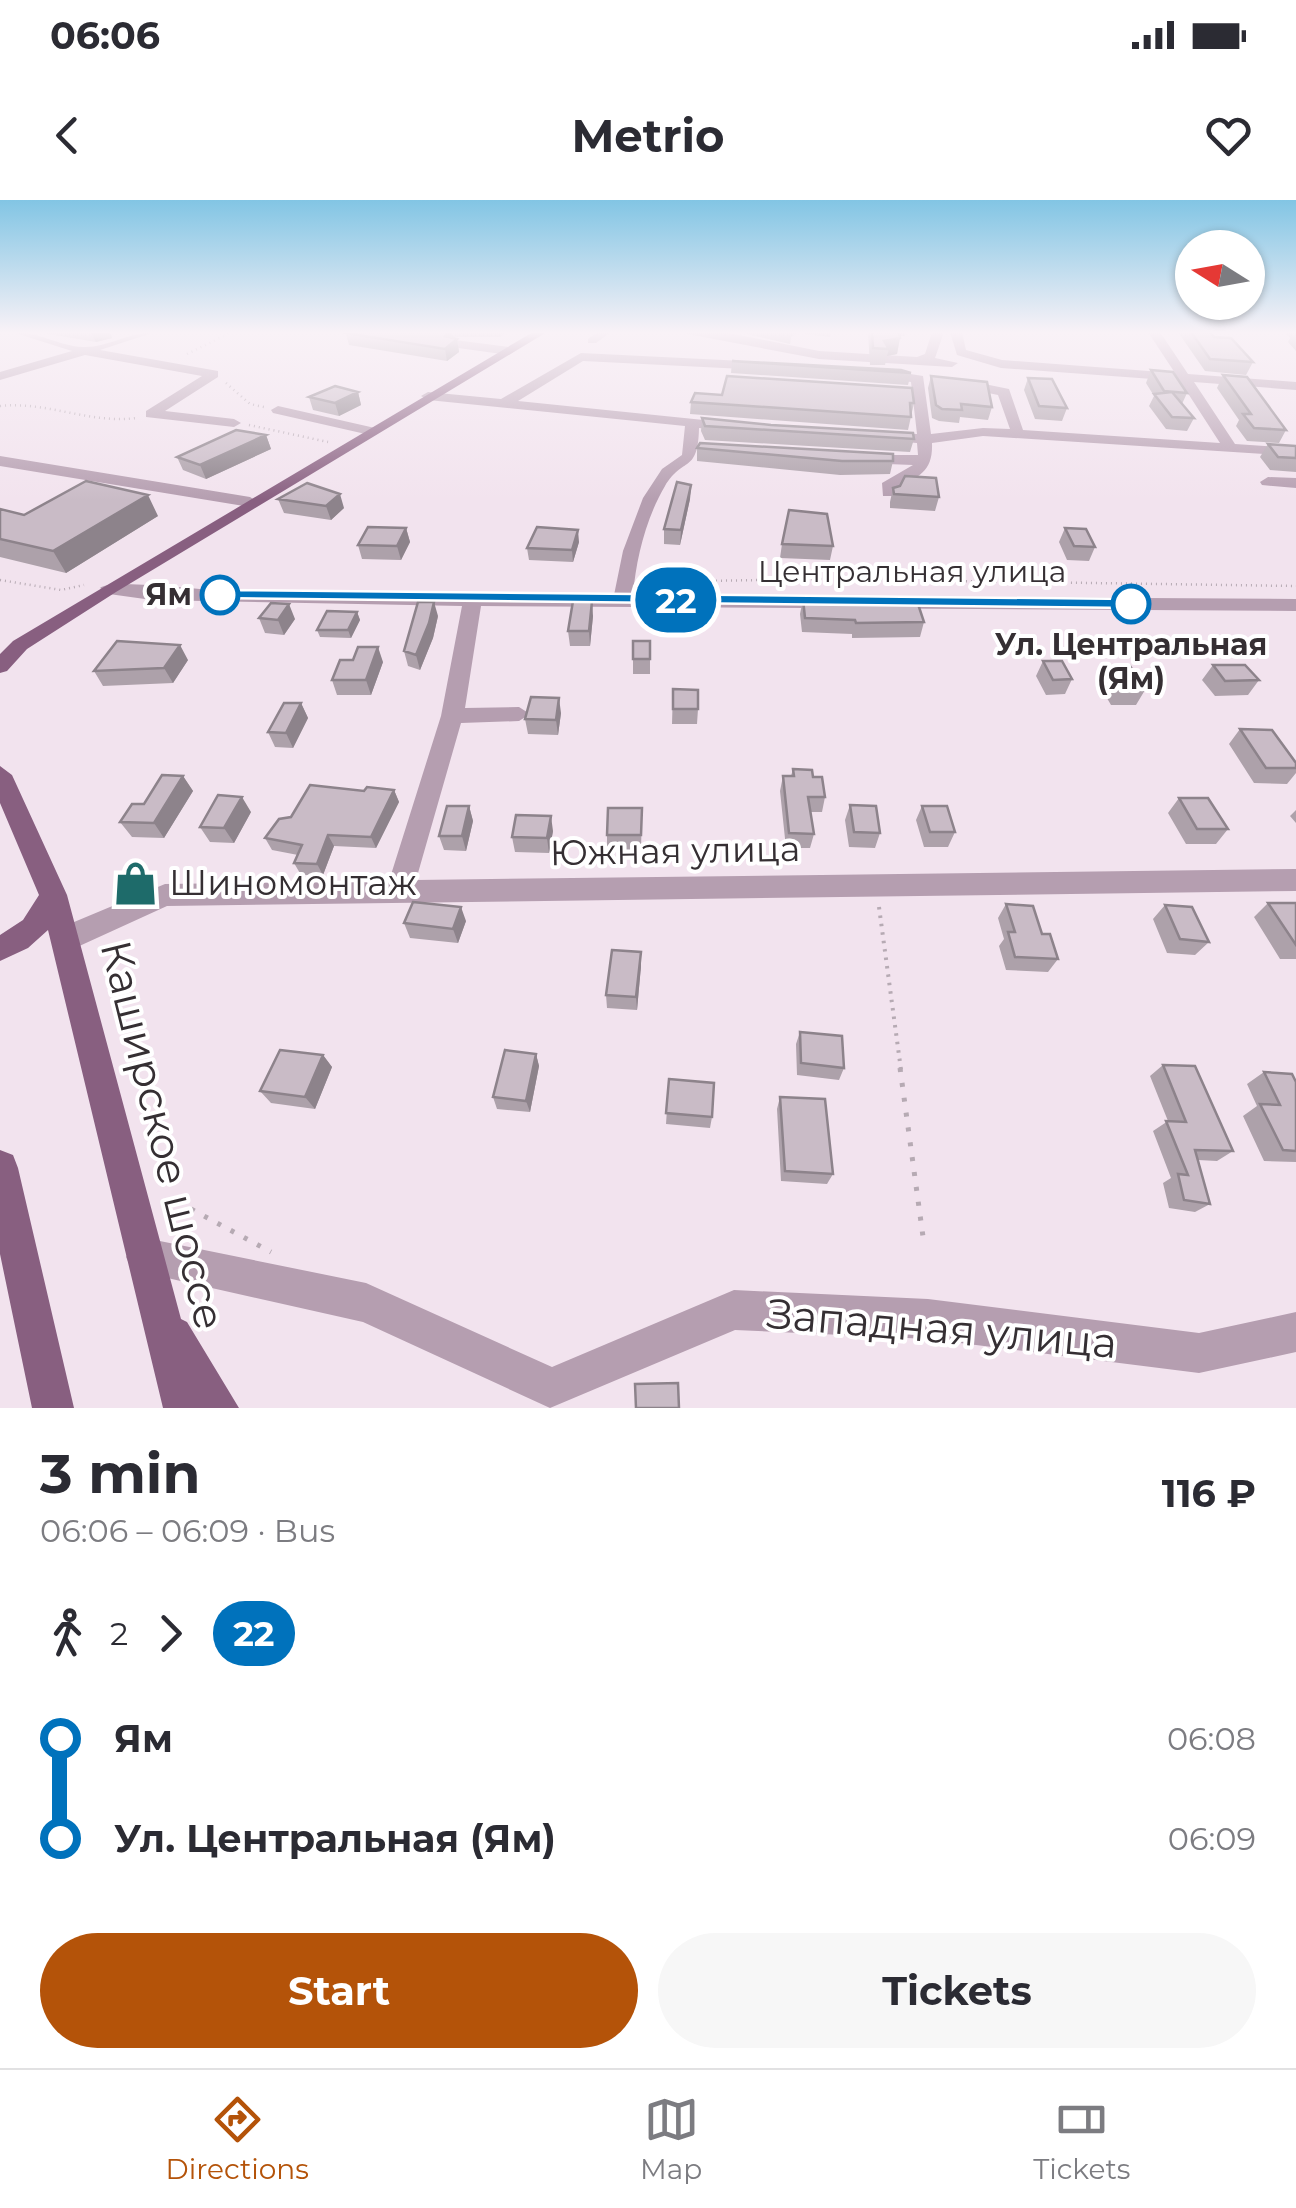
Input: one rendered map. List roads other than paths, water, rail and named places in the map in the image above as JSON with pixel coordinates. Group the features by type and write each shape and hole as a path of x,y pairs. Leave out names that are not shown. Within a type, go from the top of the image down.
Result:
{"main road":[{"path":"0,666 20,645 109,588 442,388"},
{"path":"0,642 78,608"},
{"name":"Каширское шоссе","path":"0,775 52,896 66,939 184,1408"},
{"path":"0,948 26,936 38,924 52,896"},
{"path":"0,1168 53,1408"},
{"path":"158,1310 218,1408"}],"street":[{"path":"191,388 151,414 234,423"},
{"path":"505,403 528,388"},
{"path":"898,392 910,388"},
{"path":"888,493 888,486 921,469 925,458 926,440 917,410 918,388"},
{"path":"1000,388 1017,429"},
{"path":"1193,388 1230,447"},
{"path":"428,396 750,428"},
{"path":"278,410 370,430"},
{"path":"624,591 648,507 667,472 686,461 692,446 693,423"},
{"path":"867,436 926,440 983,432 1296,452"},
{"path":"692,446 711,448"},
{"path":"841,457 921,461"},
{"path":"0,461 250,502"},
{"path":"1268,482 1296,482"},
{"name":"Центральная улица","path":"109,588 152,594 324,598 473,599 624,591 1296,605"},
{"path":"399,892 452,716 473,599"},
{"path":"452,716 519,714"},
{"name":"Южная улица","path":"66,939 165,895 1296,880"},
{"name":"Западная улица","path":"145,1257 366,1303 552,1388 734,1310 928,1319 1199,1352 1296,1332"}],"place":[{"name":"Ям","path":"220,595"},
{"name":"Ул. Центральная (Ям)","path":"1131,604"},
{"name":"Шиномонтаж","path":"136,883"}]}
